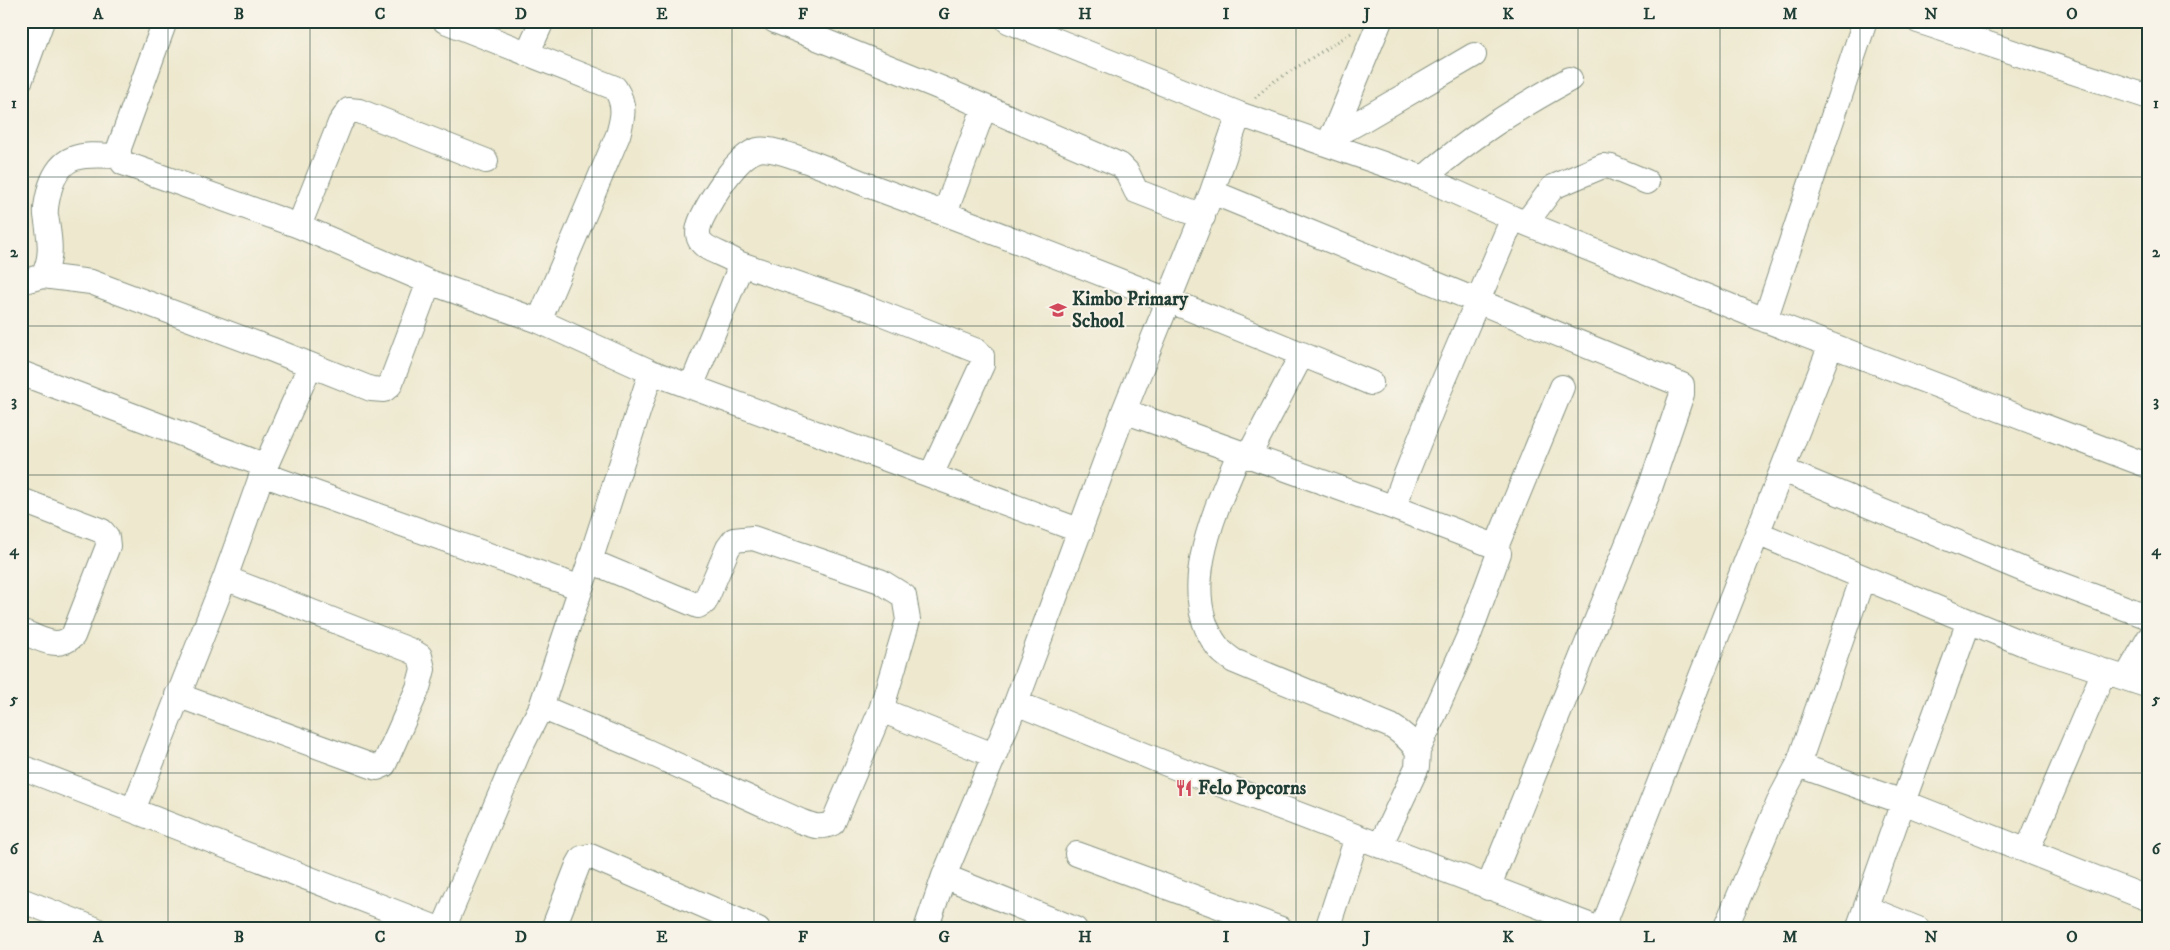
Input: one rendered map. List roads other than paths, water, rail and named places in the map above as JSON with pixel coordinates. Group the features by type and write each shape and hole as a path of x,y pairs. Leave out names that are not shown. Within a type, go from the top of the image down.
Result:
{"street":[{"path":"21,79 42,21"},
{"path":"165,21 119,148 119,156 123,163 299,226 429,282 539,321 652,372 691,387 1081,531"},
{"path":"445,21 615,88 624,109 618,135 539,321"},
{"path":"527,54 542,21"},
{"path":"775,21 948,91 1120,165 1127,172 1136,190 1203,217"},
{"path":"1008,21 1239,114 1331,139 1519,221 1765,320 2149,466"},
{"path":"1331,139 1380,21"},
{"path":"1765,320 1865,21"},
{"path":"1918,21 2149,97"},
{"path":"1331,139 1474,55"},
{"path":"1424,178 1458,148 1516,110 1570,79"},
{"path":"945,213 984,108"},
{"path":"299,226 340,123 349,110 359,111 486,161"},
{"path":"926,929 944,876 1016,703 1124,411 1203,217 1239,114"},
{"path":"932,475 982,365 982,356 977,351 874,310 738,263 726,254 704,246 698,240 697,229 704,214 737,164 748,154 759,149 798,158 1170,300 1371,383"},
{"path":"32,279 51,252 46,213 54,175 71,158 119,156"},
{"path":"1395,508 1401,486 1438,394 1479,300 1519,221 1553,187 1603,166 1611,167 1647,182"},
{"path":"1212,192 1679,382 1683,389 1650,488 1488,888"},
{"path":"691,387 736,275 738,263"},
{"path":"32,279 91,282 372,389 384,390 390,385 429,282"},
{"path":"1016,703 1167,764 1488,888 1600,929 1831,345"},
{"path":"1302,354 1243,455 1205,543 1200,567 1202,612 1217,648 1234,661 1391,726 1403,733 1418,752"},
{"path":"133,810 225,578 264,470 310,366"},
{"path":"443,929 518,753 541,707 652,372"},
{"path":"21,373 264,470 581,588"},
{"path":"1496,547 1562,387"},
{"path":"1124,411 1395,508 1496,547 1499,553 1468,638 1418,752 1417,766 1380,846"},
{"path":"1783,470 2031,572 2149,617"},
{"path":"21,500 102,531 107,537 108,546 73,636 66,643 57,645 21,631"},
{"path":"1757,533 2031,647 2149,686"},
{"path":"541,707 644,750 815,827 825,827 833,823 881,710 908,620 904,596 880,581 753,538 734,540 728,548 705,602 698,606 590,561"},
{"path":"1725,929 1784,791 1798,765 1863,577"},
{"path":"177,695 377,768 384,765 418,688 423,669 420,656 412,651 225,578"},
{"path":"1918,929 1862,919 1969,621"},
{"path":"2027,851 2115,674 2149,638"},
{"path":"881,710 993,755"},
{"path":"1798,765 1903,802 2149,899"},
{"path":"21,767 439,929"},
{"path":"1327,929 1357,837"},
{"path":"1077,854 1281,929"},
{"path":"553,929 578,865 582,858 590,856 758,929"},
{"path":"944,876 1075,929"},
{"path":"21,900 43,920 96,929"}],"place":[{"name":"Kimbo Primary School","path":"1058,310"},
{"name":"Felo Popcorns","path":"1184,788"}]}
